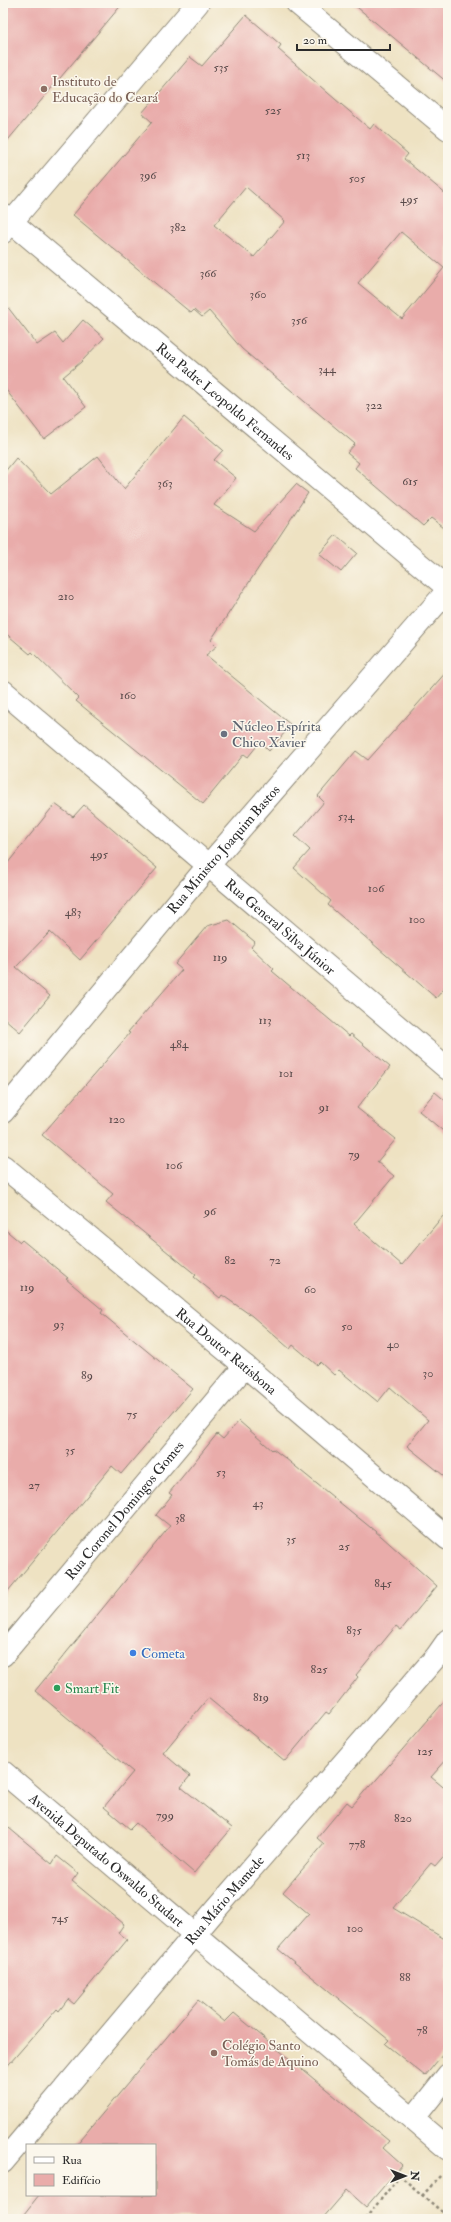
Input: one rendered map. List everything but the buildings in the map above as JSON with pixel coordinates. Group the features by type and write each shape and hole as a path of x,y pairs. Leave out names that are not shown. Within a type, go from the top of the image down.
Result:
{"street":[{"path":"6,223 198,3"},
{"path":"297,3 448,129"},
{"name":"Rua Padre Leopoldo Fernandes","path":"6,223 448,589"},
{"name":"Rua Ministro Joaquim Bastos","path":"3,1112 208,866 448,589"},
{"name":"Rua General Silva Júnior","path":"3,691 448,1069"},
{"name":"Rua Doutor Ratisbona","path":"3,1166 245,1366 448,1539"},
{"name":"Rua Coronel Domingos Gomes","path":"3,1655 245,1366"},
{"name":"Rua Mário Mamede","path":"3,2162 195,1933 444,1655"},
{"name":"Avenida Deputado Oswaldo Studart","path":"3,1772 195,1933 448,2149"},
{"path":"413,2119 448,2075"}],"path":[{"path":"422,2196 441,2174"},
{"path":"365,2219 400,2176 448,2218"}],"place":[{"name":"Instituto de Educação do Ceará","path":"44,89"},
{"name":"Núcleo Espírita Chico Xavier","path":"224,734"},
{"name":"Cometa","path":"133,1653"},
{"name":"Smart Fit","path":"57,1688"},
{"name":"Colégio Santo Tomás de Aquino","path":"214,2053"}]}
